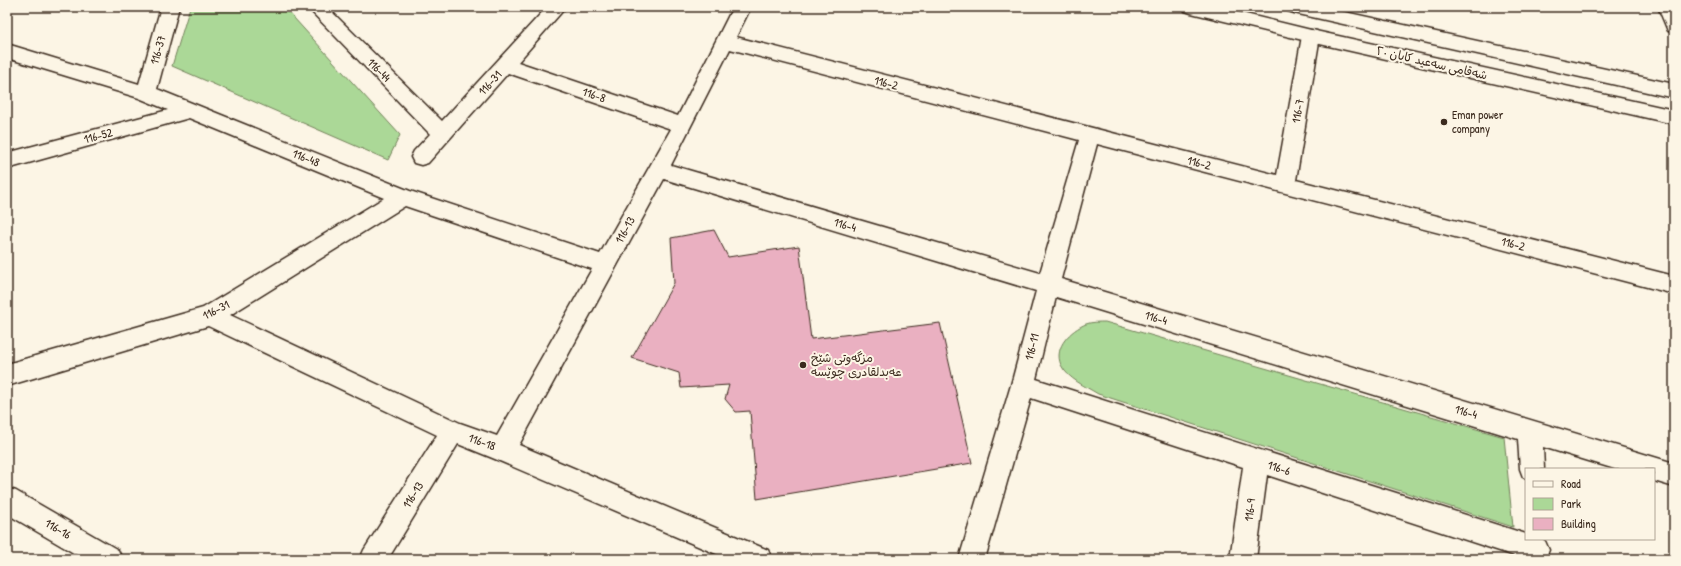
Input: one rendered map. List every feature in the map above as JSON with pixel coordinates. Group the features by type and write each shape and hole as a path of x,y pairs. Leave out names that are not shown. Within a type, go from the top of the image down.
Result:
{"street":[{"name":"116-37","path":"146,93 170,7"},
{"name":"116-44","path":"316,7 443,134"},
{"name":"116-31","path":"421,157 557,7"},
{"name":"116-13","path":"503,450 683,125 742,7"},
{"name":"شەقامی سەعید کابان ٢٠","path":"1191,7 1311,36 1674,117"},
{"name":"شەقامی سەعید کابان ٢٠","path":"1294,7 1674,91"},
{"path":"1667,7 1674,26"},
{"name":"116-7","path":"1285,185 1311,36"},
{"name":"116-2","path":"725,41 1674,285"},
{"name":"116-48","path":"7,51 146,93 403,197 606,265"},
{"name":"116-8","path":"506,65 683,125"},
{"name":"116-52","path":"7,161 190,111"},
{"name":"116-11","path":"972,559 1023,385 1048,285 1090,135"},
{"name":"116-4","path":"658,169 1048,285 1650,468"},
{"name":"116-31","path":"7,375 209,316 403,197"},
{"name":"116-18","path":"209,316 453,431 503,450 760,559"},
{"name":"116-6","path":"1023,385 1536,550"},
{"name":"116-13","path":"373,559 453,431"},
{"path":"1530,432 1532,468"},
{"name":"116-9","path":"1243,559 1256,461"},
{"name":"116-4","path":"1655,470 1674,475"},
{"name":"116-16","path":"7,500 109,559"}],"green space":[{"path":"190,7 284,7 400,135 388,160 172,66"},
{"path":"1105,322 1504,437 1513,527 1098,394 1077,382 1064,370 1059,358 1059,352 1065,340 1075,330 1088,323"}],"building":[{"name":"مزگەوتی شێخ عەبدلقادری چوێسە","path":"714,230 728,257 799,246 811,339 940,323 972,463 757,499 750,411 736,412 725,399 729,385 681,388 679,373 632,358 674,283 671,238"}],"place":[{"name":"Eman power company","path":"1444,122"},
{"name":"مزگەوتی شێخ عەبدلقادری چوێسە","path":"803,365"}]}
